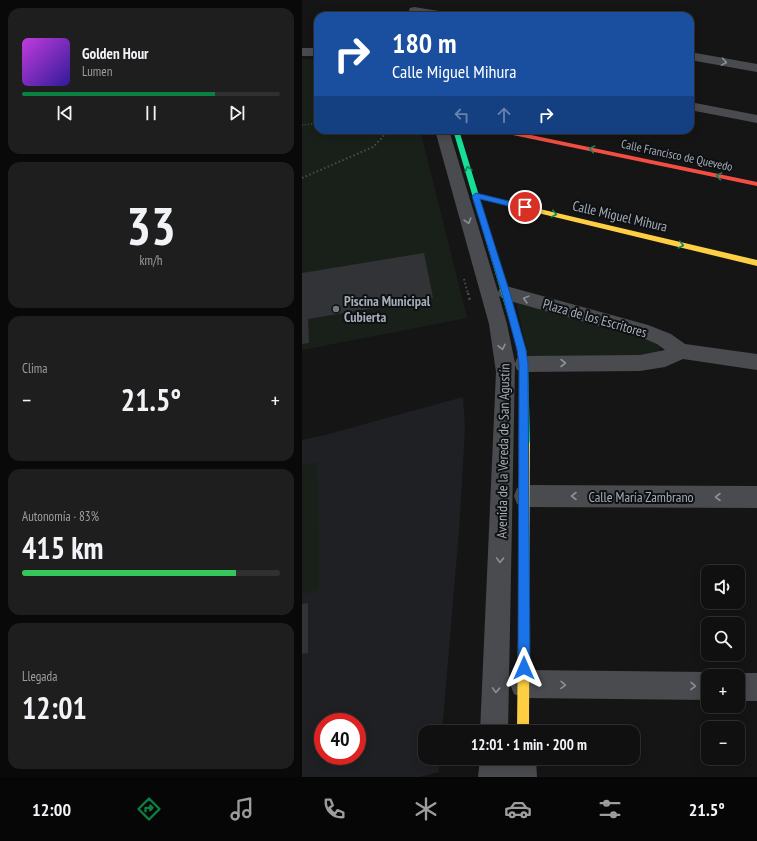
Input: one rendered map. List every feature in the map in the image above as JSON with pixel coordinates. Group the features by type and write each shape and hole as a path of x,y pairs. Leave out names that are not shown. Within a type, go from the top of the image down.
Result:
{"street":[{"path":"414,9 430,12"},
{"path":"302,52 314,52"},
{"path":"694,57 757,68"},
{"path":"694,107 757,119"},
{"name":"Avenida de la Vereda de San Agustín","path":"443,134 498,324 506,372 494,725"},
{"name":"Avenida de la Vereda de San Agustín","path":"457,134 506,293 522,350 524,364 525,496 523,725"},
{"name":"Calle Francisco de Quevedo","path":"517,134 757,184"},
{"name":"Calle Miguel Mihura","path":"476,196 757,263"},
{"name":"Plaza de los Escritores","path":"506,293 648,332 664,339 681,351 757,362"},
{"name":"Plaza de los Escritores","path":"524,364 640,362 664,360 681,351"},
{"name":"Calle María Zambrano","path":"525,496 757,497"},
{"path":"524,684 701,686"},
{"path":"745,687 757,687"},
{"path":"493,777 494,765"},
{"path":"522,765 522,777"}],"path":[{"path":"302,125 314,124"},
{"path":"302,178 373,147 383,137 384,134"},
{"path":"462,275 468,297 472,304"}],"shaded area":[{"path":"302,59 314,59 314,134 421,134 467,318 302,350"},
{"path":"516,302 647,337 660,346 660,351 648,356 528,356"},
{"path":"463,397 465,428 459,531 443,725 418,725 418,765 440,765 439,772 420,777 302,777 302,440"},
{"path":"318,462 319,590 302,594 302,465"}],"building":[{"name":"Piscina Municipal Cubierta","path":"424,253 433,298 308,319 309,343 302,344 302,273"},
{"path":"308,603 308,653 302,654 302,604"}],"traffic: fast":[{"path":"457,134 522,350 524,364 525,443"}],"traffic: slow":[{"path":"476,196 757,263"},
{"path":"523,725 525,443"}],"traffic: jam":[{"path":"517,134 757,184"}],"place":[{"name":"Piscina Municipal Cubierta","path":"336,309"}],"route":[{"path":"524,668 524,364 522,350 506,293 476,196 525,207"}]}
